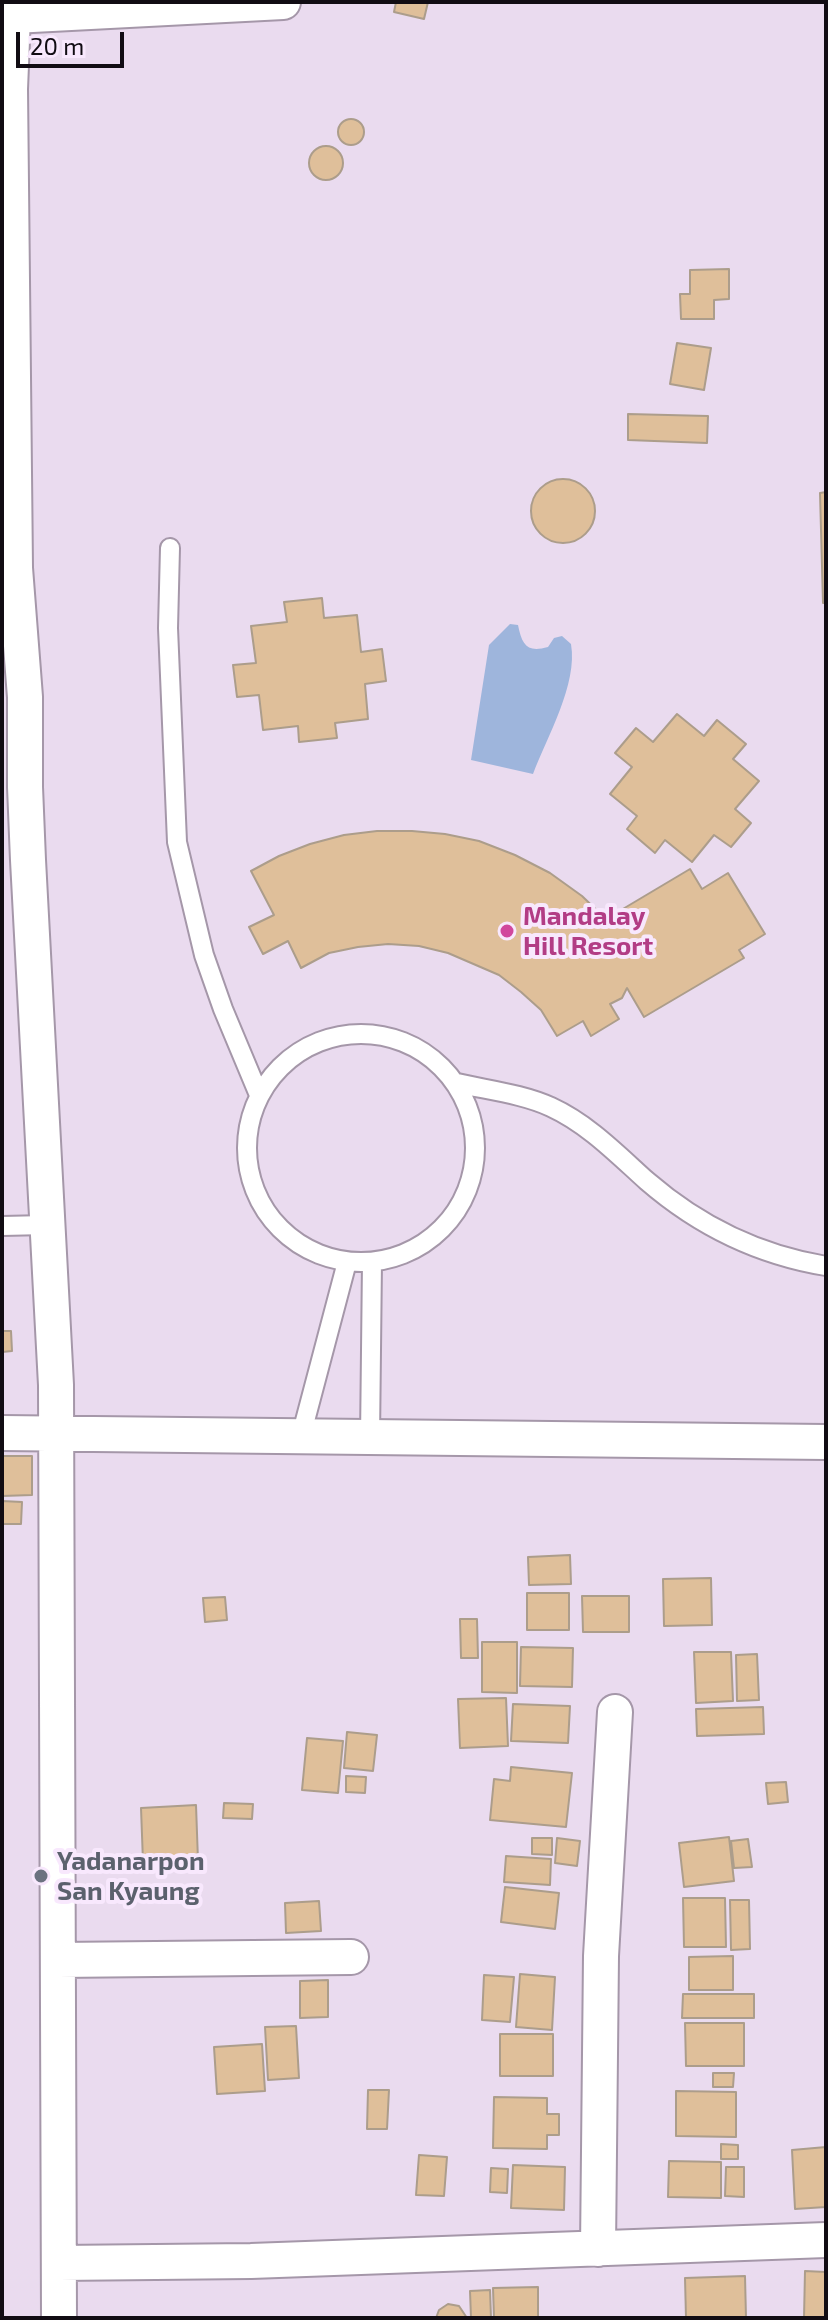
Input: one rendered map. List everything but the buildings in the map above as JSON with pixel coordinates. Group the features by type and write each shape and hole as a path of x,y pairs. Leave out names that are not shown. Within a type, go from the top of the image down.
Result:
{"street":[{"path":"59,2318 56,1385 13,788 25,697 8,567 6,110 13,9 283,2"},
{"path":"2,1433 826,1442"},
{"path":"598,2249 601,1956 615,1712"},
{"path":"58,1960 351,1957"},
{"path":"59,2263 251,2261 826,2240"}],"lane":[{"path":"170,548 168,628 177,842 204,955 259,1095"},
{"path":"363,1033 390,1037 416,1047 438,1062 457,1083 469,1108 476,1134 476,1161 469,1188 457,1212 439,1233 419,1247 396,1257 372,1262 347,1262 301,1245 266,1212 254,1190 248,1167 250,1118 259,1095 273,1074 291,1057 336,1036 363,1033"},
{"path":"457,1083 550,1106 580,1123 667,1197 711,1227 753,1247 791,1260 826,1266"},
{"path":"2,1226 46,1225"},
{"path":"301,1436 347,1262"},
{"path":"370,1438 372,1262"}],"water":[{"path":"510,624 518,625 521,638 530,648 548,647 554,638 562,636 571,644 572,660 566,693 533,774 471,760 489,645"}],"place":[{"name":"Mandalay Hill Resort","path":"507,931"},
{"name":"Yadanarpon San Kyaung","path":"41,1876"}]}
